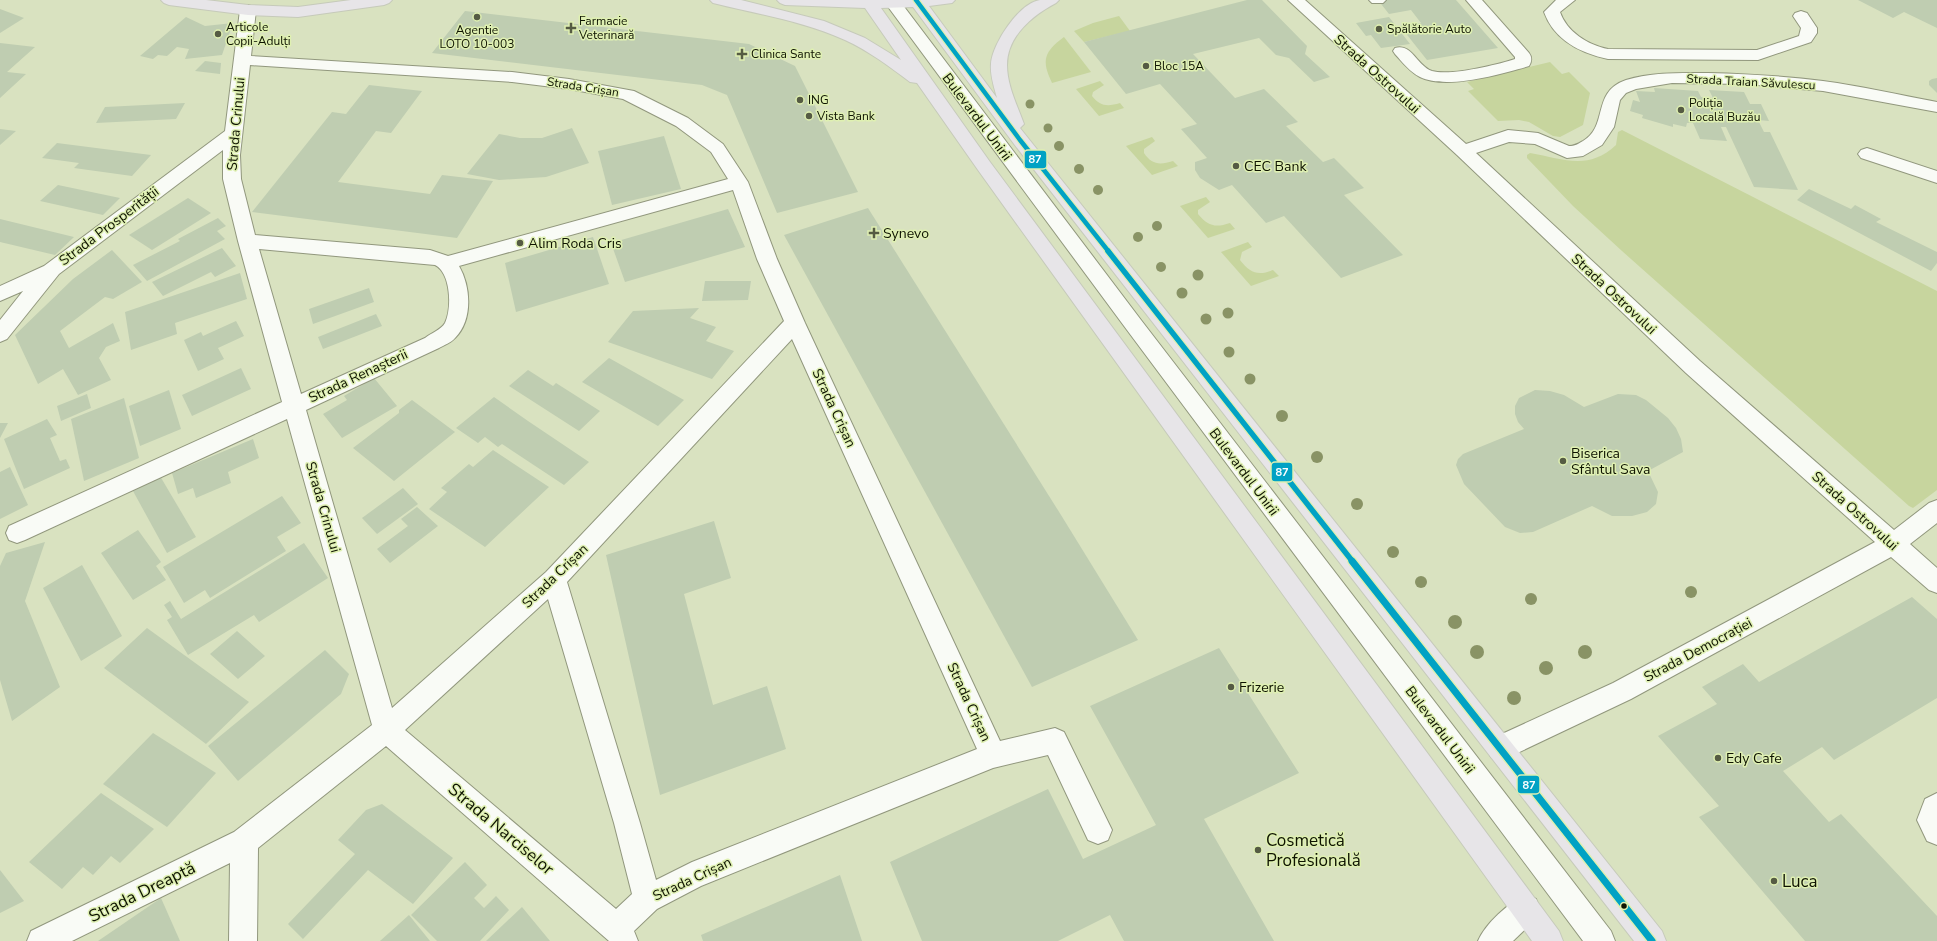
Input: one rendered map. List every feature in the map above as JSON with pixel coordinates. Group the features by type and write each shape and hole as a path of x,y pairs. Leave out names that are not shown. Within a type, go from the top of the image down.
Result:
{"main road":[{"path":"169,0 248,10 298,12 343,3 384,0"},
{"path":"248,10 266,0"},
{"path":"718,0 766,10 824,26 852,38 883,55 926,84"},
{"path":"785,0 868,2 947,0"},
{"path":"1020,140 998,66 1002,50 1015,26 1023,17 1036,7 1051,0"},
{"name":"Bulevardul Unirii","path":"917,1 1020,140 1652,941"},
{"name":"Bulevardul Unirii","path":"868,2 1549,941"}],"street":[{"name":"Strada Ostrovului","path":"1296,0 1463,151 1693,367 1937,583"},
{"path":"1401,51 1416,69 1429,75 1444,77 1511,67 1523,62 1523,56 1474,0"},
{"path":"1567,0 1557,6 1552,12 1556,23 1574,41 1583,47 1608,54 1758,55 1805,39 1809,34 1809,28 1801,16"},
{"name":"Bulevardul Unirii","path":"892,2 1163,364 1601,941"},
{"name":"Strada Crinului","path":"248,10 233,134 232,179 247,241 295,405 386,730"},
{"path":"1598,52 1621,75"},
{"name":"Strada Crișan","path":"242,60 512,77 569,84 628,95 682,122 716,148 739,182 767,259 795,323 993,754 692,876 647,899 621,934"},
{"name":"Strada Traian Săvulescu","path":"1463,151 1508,136 1538,139 1567,152 1577,152 1596,142 1606,127 1612,99 1620,89 1621,75 1672,78 1746,79 1823,86 1937,107"},
{"name":"Strada Prosperității","path":"0,334 52,269 233,134"},
{"path":"1867,154 1937,177"},
{"path":"247,241 430,257 447,262 739,182"},
{"name":"Strada Renașterii","path":"17,533 432,343 448,332 457,316 459,301 453,270 447,262"},
{"path":"0,294 52,269"},
{"name":"Strada Crișan","path":"386,730 554,579 795,323"},
{"name":"Strada Democrației","path":"1500,748 1622,691 1893,544 1937,510"},
{"path":"554,579 627,823 647,899"},
{"path":"243,941 244,842 386,730"},
{"name":"Strada Narciselor","path":"386,730 621,934"},
{"path":"993,754 1055,742 1098,830"},
{"path":"1937,806 1934,808 1930,820 1937,831"},
{"name":"Strada Dreaptă","path":"41,941 244,842"},
{"path":"1492,941 1526,909"}],"green space":[{"path":"1119,16 1130,31 1084,42 1074,31 1093,23"},
{"path":"1064,37 1091,72 1052,83 1046,68 1046,57 1052,47"},
{"path":"1550,62 1562,74 1569,72 1590,93 1583,125 1560,137 1553,136 1529,122 1519,120 1498,121 1468,91 1474,89 1467,82"},
{"path":"1100,81 1104,85 1093,92 1092,96 1101,104 1111,105 1120,103 1124,108 1099,116 1076,89"},
{"path":"1622,130 1937,291 1937,490 1913,508 1909,506 1622,251 1573,206 1527,158 1527,155 1530,153 1575,161 1585,161 1596,158 1606,153 1616,145 1618,132"},
{"path":"1152,137 1155,141 1144,149 1144,153 1147,157 1153,162 1157,163 1173,161 1178,166 1152,175 1126,146"},
{"path":"1206,197 1210,202 1198,210 1198,214 1212,225 1216,226 1230,223 1235,229 1208,238 1180,206"},
{"path":"1248,242 1252,247 1242,252 1240,260 1247,268 1259,273 1273,270 1279,276 1251,286 1221,252"}],"building":[{"path":"1247,0 1262,0 1307,46 1305,54 1330,77 1314,82 1289,58 1276,55 1259,38 1193,54 1235,98 1264,89 1298,122 1286,126 1323,162 1334,158 1364,188 1344,195 1403,255 1341,278 1284,216 1266,223 1232,185 1219,190 1200,178 1195,170 1195,162 1207,158 1181,129 1197,124 1160,84 1126,94 1084,42"},
{"path":"1378,0 1456,0 1498,48 1427,60 1400,26 1421,23 1411,10 1389,14"},
{"path":"1858,0 1937,0 1937,28 1904,12 1893,18"},
{"path":"0,9 24,18 0,33"},
{"path":"465,11 749,44 795,66 858,192 777,213 727,95 702,85 432,53"},
{"path":"186,17 205,26 233,23 222,55 185,59 189,49 177,47 167,56 158,55 153,59 140,56"},
{"name":"Spălătorie Auto","path":"1389,17 1410,44 1381,48 1371,35 1366,36 1356,23"},
{"path":"0,43 35,47 7,72 26,74 0,98"},
{"path":"205,61 221,63 220,74 195,71"},
{"path":"1937,78 1937,93 1929,85 1929,81"},
{"path":"369,85 422,91 391,133 376,131 338,182 430,194 442,175 493,181 457,238 252,212 332,112 346,114"},
{"path":"1654,88 1698,91 1701,97 1713,98 1709,90 1744,92 1750,104 1761,104 1769,121 1758,120 1764,132 1770,132 1798,190 1754,187 1726,127 1721,127 1727,141 1700,139 1693,123 1687,123 1686,127 1673,124 1673,127 1642,118 1643,115 1630,111 1633,100 1640,102 1636,91 1655,92"},
{"path":"185,103 176,119 96,123 105,107"},
{"path":"572,128 589,163 546,177 499,180 467,174 499,134 520,138 542,138"},
{"path":"0,129 16,131 0,145"},
{"path":"664,136 681,189 612,205 598,151"},
{"path":"57,143 151,155 132,176 74,168 79,163 42,158"},
{"path":"58,185 120,198 103,215 40,201"},
{"path":"1809,189 1851,209 1855,205 1881,219 1876,222 1937,252 1937,263 1931,271 1797,200"},
{"path":"188,198 211,213 152,250 129,235"},
{"path":"868,208 1138,640 1032,687 784,235"},
{"path":"728,209 745,247 625,282 611,243"},
{"path":"218,218 226,226 217,231 225,239 147,281 133,265 180,241 178,239"},
{"path":"0,219 74,237 55,255 0,242"},
{"path":"593,237 609,284 516,312 505,263"},
{"path":"222,248 236,266 215,277 211,272 163,296 152,282"},
{"path":"112,250 142,282 113,299 105,297 60,331 69,348 113,323 120,341 106,347 99,358 111,380 78,395 63,369 38,384 15,335 73,279"},
{"path":"240,273 247,299 175,323 177,334 131,350 125,312"},
{"path":"705,281 751,281 748,300 702,301"},
{"path":"369,288 374,302 313,324 309,309"},
{"path":"699,308 690,318 716,327 706,341 734,351 712,379 608,342 633,311"},
{"path":"376,314 382,326 323,349 318,337"},
{"path":"236,321 244,336 218,348 224,359 198,371 184,340 201,332 203,336"},
{"path":"609,358 684,400 658,426 582,382"},
{"path":"241,368 251,389 192,416 182,395"},
{"path":"528,370 553,386 556,383 600,411 579,431 509,386"},
{"path":"374,378 397,406 342,438 323,414 347,400 344,396"},
{"path":"169,390 181,429 140,446 129,406"},
{"name":"Biserica Sfântul Sava","path":"1535,390 1550,391 1564,395 1584,407 1618,394 1636,395 1646,400 1668,418 1676,428 1681,439 1683,452 1648,471 1658,492 1656,504 1647,512 1632,516 1612,516 1592,506 1533,532 1520,533 1505,527 1464,484 1456,465 1458,459 1463,454 1524,429 1518,422 1515,414 1515,406 1519,398"},
{"path":"87,394 91,408 61,421 57,406"},
{"path":"494,397 589,462 564,485 502,444 498,447 485,437 478,443 456,428"},
{"path":"124,398 139,458 84,481 71,419"},
{"path":"412,400 455,432 394,481 353,448 399,413 399,410"},
{"path":"47,419 57,435 50,438 60,461 66,459 70,468 24,489 4,439"},
{"path":"0,423 8,423 0,438"},
{"path":"253,439 259,458 228,472 231,483 196,498 193,488 178,494 172,473"},
{"path":"493,450 549,487 485,547 429,509 447,492 441,488 469,464 473,467"},
{"path":"10,467 28,505 0,519 0,472"},
{"path":"160,476 196,537 167,553 133,491"},
{"path":"403,488 418,504 377,534 362,518"},
{"path":"282,496 301,523 277,537 286,551 210,598 205,590 184,603 163,567"},
{"path":"417,507 438,526 390,563 377,549 408,526 401,519"},
{"path":"714,521 731,578 684,594 713,705 767,686 786,749 660,795 606,555"},
{"path":"138,530 161,562 156,566 166,580 133,600 101,553"},
{"path":"45,542 25,601 60,687 12,721 0,680 0,566 6,553"},
{"path":"304,543 328,578 259,622 254,615 188,655 167,620 172,617 164,605 170,601 181,619"},
{"path":"82,565 122,636 81,661 43,588"},
{"path":"1912,597 1937,619 1937,698 1834,760 1822,747 1783,771 1829,822 1841,814 1937,916 1937,941 1805,941 1699,817 1719,806 1658,736 1717,704 1702,687 1743,664 1759,682"},
{"path":"147,628 249,702 206,744 104,668"},
{"path":"237,631 265,656 238,679 210,654"},
{"path":"1219,648 1299,773 1204,819 1274,941 1124,941 1110,915 1058,941 922,941 890,862 1048,789 1083,859 1156,825 1090,706"},
{"path":"325,650 349,674 341,694 238,781 208,746"},
{"path":"153,733 216,773 167,827 103,784"},
{"path":"101,793 154,829 120,863 111,856 93,875 83,867 62,889 29,862"},
{"path":"382,804 453,858 413,904 368,870 303,939 288,924 355,854 338,840 366,810"},
{"path":"465,862 487,885 474,898 484,908 496,896 509,910 480,941 437,941 411,915"},
{"path":"0,870 24,901 0,913"},
{"path":"840,875 862,941 703,941 701,935"},
{"path":"161,898 180,941 98,941"},
{"path":"522,907 550,941 486,941"},
{"path":"409,915 430,941 380,941"}],"transit line":[{"name":"87","path":"916,0 1020,140 1652,941"}],"place":[{"name":"Agentie LOTO 10-003","path":"477,17"},
{"name":"Farmacie Veterinară","path":"571,28"},
{"name":"Spălătorie Auto","path":"1379,29"},
{"name":"Articole Copii-Adulți","path":"218,34"},
{"name":"Clinica Sante","path":"742,54"},
{"name":"Bloc 15A","path":"1146,66"},
{"name":"ING","path":"800,100"},
{"name":"Poliția Locală Buzău","path":"1681,110"},
{"name":"Vista Bank","path":"809,116"},
{"name":"CEC Bank","path":"1236,166"},
{"name":"Synevo","path":"874,233"},
{"name":"Alim Roda Cris","path":"520,243"},
{"name":"Biserica Sfântul Sava","path":"1563,461"},
{"name":"Frizerie","path":"1231,687"},
{"name":"Edy Cafe","path":"1718,758"},
{"name":"Cosmetică Profesională","path":"1258,850"},
{"name":"Luca","path":"1774,881"}]}
